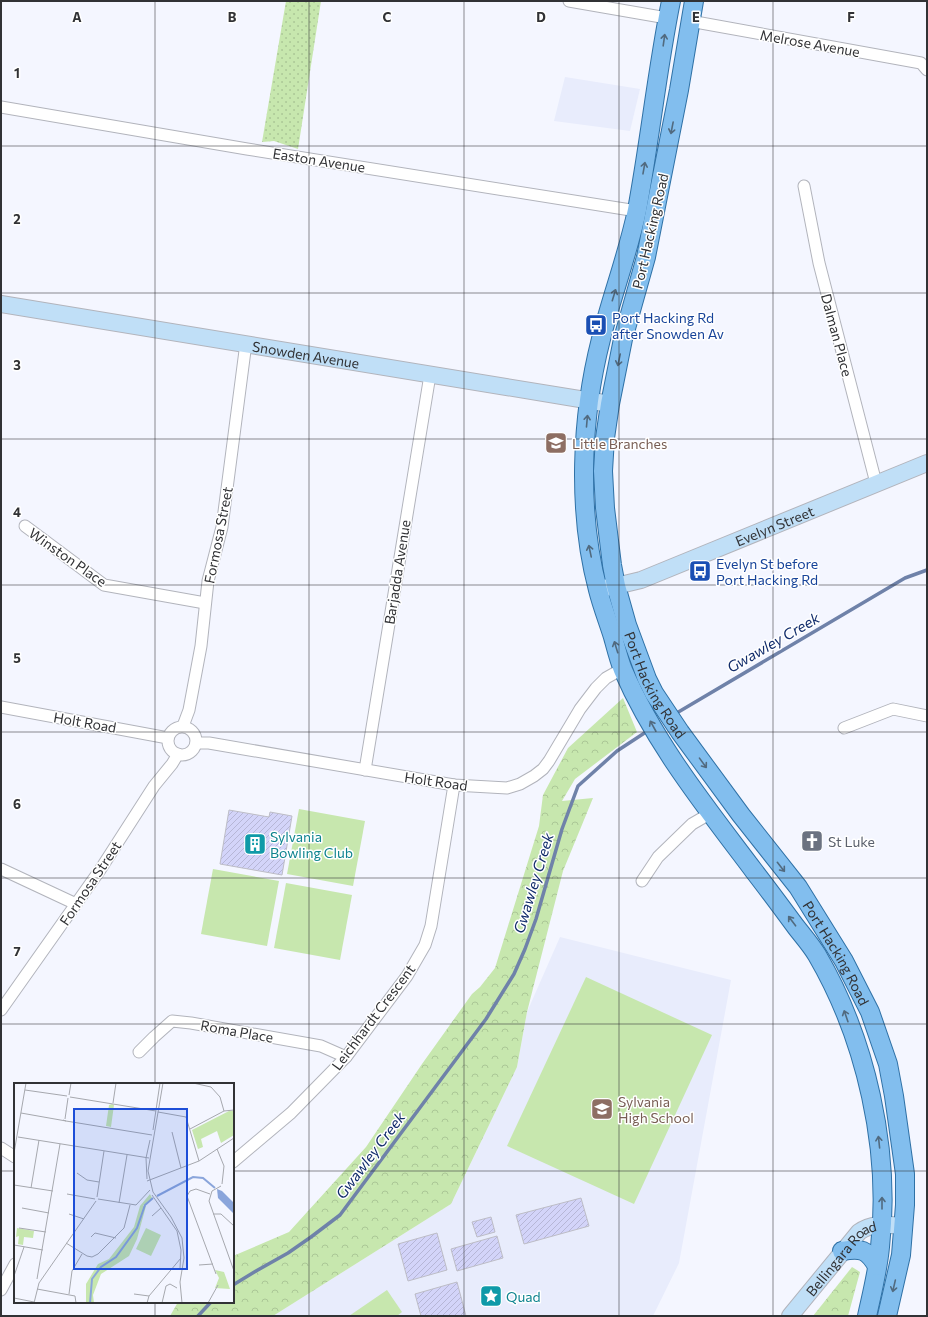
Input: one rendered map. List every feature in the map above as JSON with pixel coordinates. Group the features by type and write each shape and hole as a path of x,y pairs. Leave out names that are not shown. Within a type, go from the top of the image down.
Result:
{"main road":[{"path":"669,9 678,13 683,8 684,1"},
{"name":"Port Hacking Road","path":"694,1 679,90 646,257 623,340 610,404 605,438 603,471 605,508 616,586 640,661 654,693 680,732 741,815 798,887 844,961 870,1012 888,1064 894,1096 904,1174 904,1226 900,1255 887,1316"},
{"path":"669,9 680,35 676,69 679,90"},
{"name":"Port Hacking Road","path":"669,9 637,211 621,275 600,342 592,378 586,438 585,506 587,540 598,589 622,669 662,744 711,813 815,952 841,1000 865,1070 876,1120 882,1181 882,1225 877,1266 867,1316"},
{"path":"842,1251 858,1249 864,1251 869,1254 877,1266"}],"street":[{"path":"569,1 669,9"},
{"name":"Melrose Avenue","path":"690,21 921,63 927,70"},
{"name":"Easton Avenue","path":"1,107 247,149 637,211"},
{"name":"Dalman Place","path":"804,186 819,263 876,483"},
{"name":"Snowden Avenue","path":"1,304 610,404"},
{"name":"Formosa Street","path":"183,726 189,710 201,646 208,581 222,528 246,344"},
{"name":"Barjadda Avenue","path":"365,770 430,375"},
{"name":"Evelyn Street","path":"598,589 641,580 927,463"},
{"name":"Winston Place","path":"25,526 104,585 205,603"},
{"name":"Holt Road","path":"196,743 209,743 454,785 507,788 520,784 543,769 580,709 596,688 606,678 622,669"},
{"name":"Holt Road","path":"1,707 168,738"},
{"path":"844,728 893,709 927,716"},
{"path":"179,726 183,726 194,732 196,743 190,753 182,755 171,749 168,738 172,730 179,726"},
{"name":"Formosa Street","path":"1,1010 76,904 154,786 178,754"},
{"name":"Leichhardt Crescent","path":"234,1161 292,1113 346,1057 407,976 425,945 431,926 454,785"},
{"path":"642,882 658,857 692,824 711,813"},
{"path":"1,869 76,904"},
{"name":"Roma Place","path":"139,1052 172,1021 321,1046 346,1057"},
{"path":"1,1148 14,1156"},
{"name":"Bellingara Road","path":"790,1316 842,1251 863,1229 870,1226 882,1225 904,1226"},
{"path":"1,1290 14,1266"}],"shaded area":[{"path":"565,77 640,89 630,131 554,121"},
{"name":"Sylvania High School","path":"560,937 731,980 679,1263 653,1316 273,1316 451,1204 517,1067 527,1012"}],"green space":[{"path":"286,1 321,1 298,149 274,141 262,142"},
{"path":"623,698 637,732 575,779 562,801 593,798 563,871 527,1012 517,1067 451,1204 273,1316 170,1316 177,1303 234,1303 234,1256 289,1232 366,1147 422,1064 472,994 480,987 495,968 539,826 543,795 568,748"},
{"path":"299,809 365,821 353,886 287,874"},
{"path":"213,869 279,881 267,946 201,934"},
{"path":"286,883 352,895 340,960 274,948"},
{"path":"586,977 712,1035 634,1204 507,1146"},
{"path":"852,1267 860,1272 848,1316 813,1316"},
{"path":"387,1290 402,1312 397,1316 349,1316"}],"building":[{"name":"Sylvania Bowling Club","path":"229,810 269,817 270,812 292,816 282,875 220,864"},
{"path":"581,1198 589,1226 524,1244 516,1215"},
{"path":"491,1217 495,1232 477,1237 472,1222"},
{"path":"437,1233 447,1270 408,1281 398,1244"},
{"path":"497,1236 503,1258 457,1271 451,1249"},
{"path":"457,1282 466,1316 421,1316 415,1294"}],"waterway":[{"name":"Gwawley Creek","path":"675,714 905,578 927,570"},
{"name":"Gwawley Creek","path":"234,1284 288,1253 340,1215 486,1019 514,974 536,919 562,829 578,786 617,751 649,730"},
{"name":"Gwawley Creek","path":"198,1316 210,1303"}],"place":[{"name":"Port Hacking Rd after Snowden Av","path":"596,325"},
{"name":"Little Branches","path":"556,443"},
{"name":"Evelyn St before Port Hacking Rd","path":"700,571"},
{"name":"St Luke","path":"812,841"},
{"name":"Sylvania Bowling Club","path":"255,844"},
{"name":"Sylvania High School","path":"602,1109"},
{"name":"Quad","path":"491,1296"}]}
